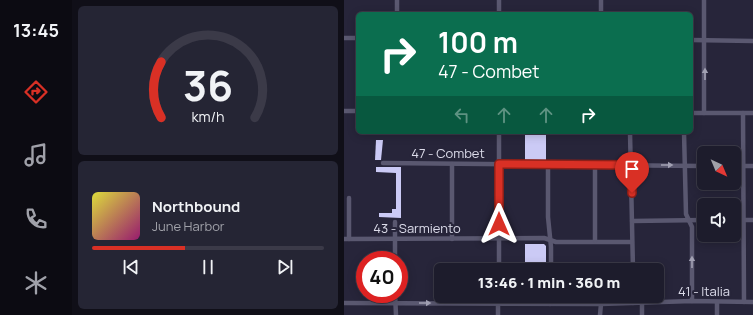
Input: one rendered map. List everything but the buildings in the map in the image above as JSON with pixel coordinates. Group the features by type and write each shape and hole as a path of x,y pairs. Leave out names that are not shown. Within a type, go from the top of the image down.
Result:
{"street":[{"path":"397,0 397,12"},
{"path":"499,0 499,12"},
{"path":"601,0 601,12"},
{"path":"704,0 704,113"},
{"path":"344,38 356,38"},
{"path":"693,40 753,41"},
{"path":"344,110 356,111"},
{"path":"693,113 753,113"},
{"path":"744,113 744,302"},
{"path":"498,263 499,134"},
{"path":"630,134 633,263"},
{"path":"684,134 686,214 692,227 692,301"},
{"name":"47 - Combet","path":"383,164 697,166"},
{"path":"452,164 452,239"},
{"path":"548,164 548,217 551,263"},
{"path":"594,241 595,166"},
{"path":"744,166 753,166"},
{"path":"346,239 349,198"},
{"path":"632,221 697,220"},
{"path":"744,220 753,220"},
{"path":"395,222 395,251"},
{"name":"43 - Sarmiento","path":"346,239 544,238 556,242 632,242"},
{"name":"41 - Italia","path":"664,302 753,302"},
{"path":"717,302 717,315"},
{"name":"41 - Italia","path":"344,303 356,303"},
{"path":"396,303 396,315"},
{"name":"41 - Italia","path":"408,303 434,303"},
{"path":"498,303 498,315"},
{"name":"41 - Italia","path":"498,303 634,303"},
{"path":"642,303 642,315"},
{"path":"600,315 601,304"}],"route":[{"path":"499,224 499,164 595,166 631,165 632,193"}]}
